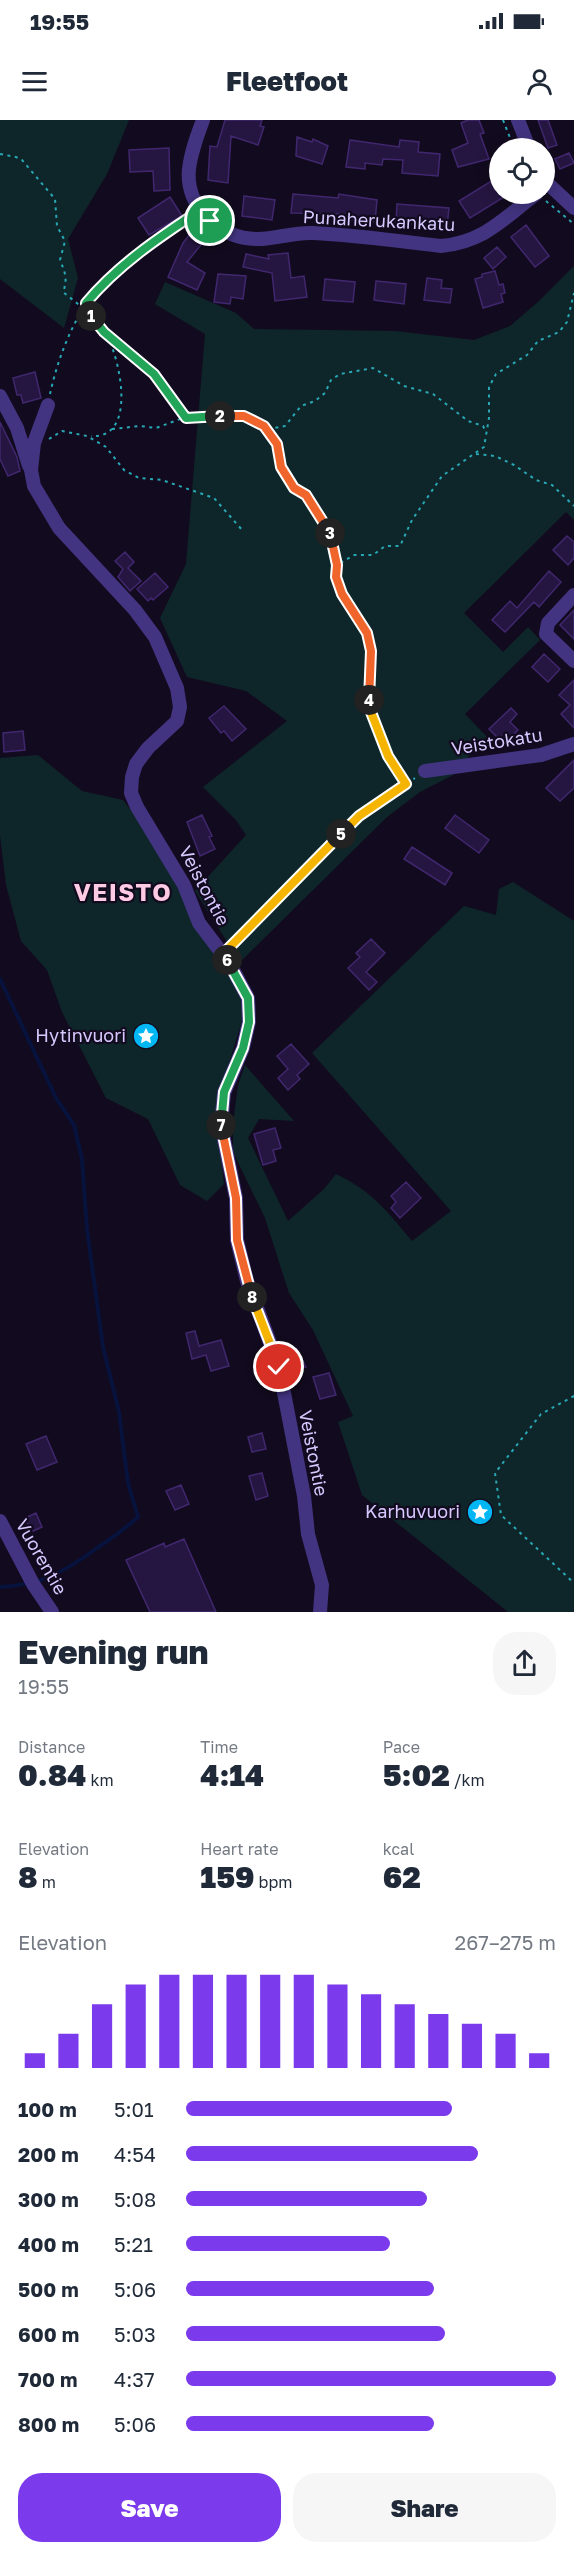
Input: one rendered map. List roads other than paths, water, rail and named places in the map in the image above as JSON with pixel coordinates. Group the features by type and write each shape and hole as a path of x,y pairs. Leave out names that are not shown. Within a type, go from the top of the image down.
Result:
{"street":[{"name":"Punaherukankatu","path":"203,120 189,170 193,196 199,211 221,229 238,236 256,239 309,233 441,246 461,244 478,238 520,204"},
{"path":"518,120 525,138"},
{"path":"555,195 574,208"},
{"path":"0,396 17,428 31,470"},
{"name":"Veistontie","path":"48,405 34,442 31,470 34,486 59,528 99,574 135,610 155,637 177,688 180,707 177,721 148,748 136,764 131,793 184,885 200,923 223,954 248,998 249,1014 243,1048 224,1092 221,1125 236,1198 237,1240 247,1281 279,1367 304,1496 308,1534 322,1585 320,1612"},
{"path":"574,595 548,623 546,634 574,661"},
{"name":"Veistokatu","path":"425,771 541,755 574,744"},
{"name":"Vuorentie","path":"0,1521 33,1584 52,1612"}],"waterway":[{"path":"0,979 56,1098 74,1125 82,1159 87,1229 103,1347 119,1412 128,1483 138,1517 113,1537 52,1576 15,1586 0,1587"}],"place":[{"name":"Hytinvuori","path":"146,1036"},
{"name":"Karhuvuori","path":"480,1512"}],"district":[{"name":"VEISTO","path":"123,893"}]}
